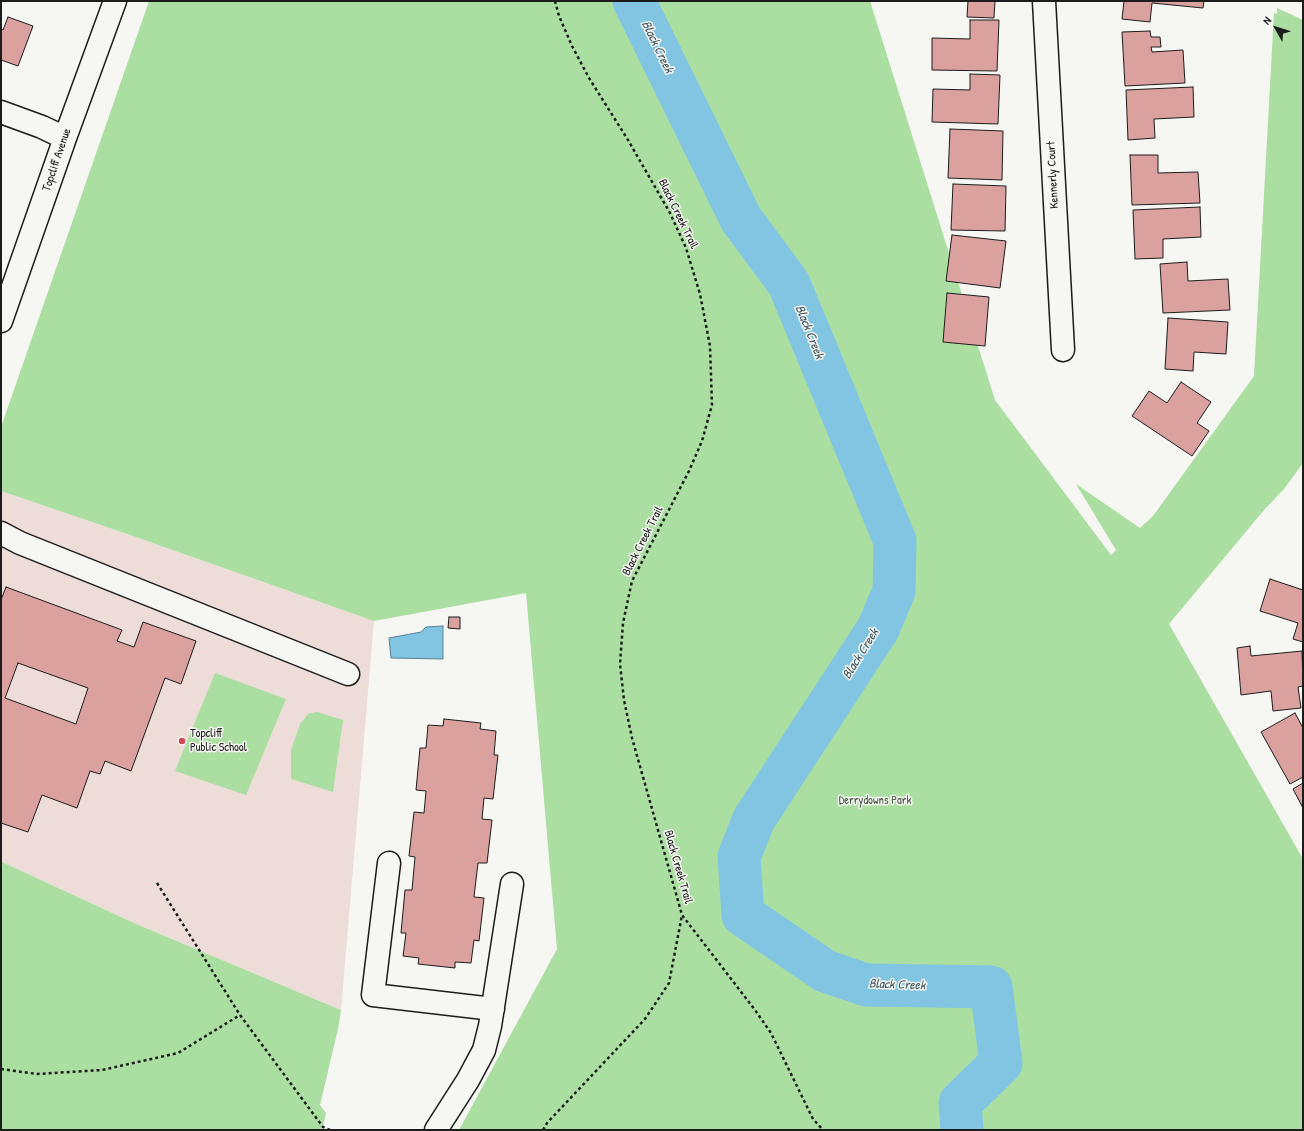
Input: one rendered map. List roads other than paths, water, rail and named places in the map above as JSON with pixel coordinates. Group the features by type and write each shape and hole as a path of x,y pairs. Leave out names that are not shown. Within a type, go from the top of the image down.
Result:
{"street":[{"name":"Topcliff Avenue","path":"1,321 115,1"},
{"name":"Kennerly Court","path":"1044,1 1062,350"},
{"path":"1,112 42,127 65,138"},
{"path":"1,533 20,543 348,674"},
{"path":"389,862 373,995 493,1009"},
{"path":"436,1130 468,1080 484,1050 493,1009 512,884"}],"water":[{"path":"443,626 443,659 391,658 389,638 421,632 426,627"}],"waterway":[{"name":"Black Creek","path":"634,1 741,219 789,284 895,541 894,591 878,629 754,819 739,857 743,915 825,971 866,985 991,987 1001,1063 960,1103 962,1130"}],"place":[{"name":"Topcliff Public School","path":"182,741"}],"park label":[{"name":"Derrydowns Park","path":"875,801"}]}
